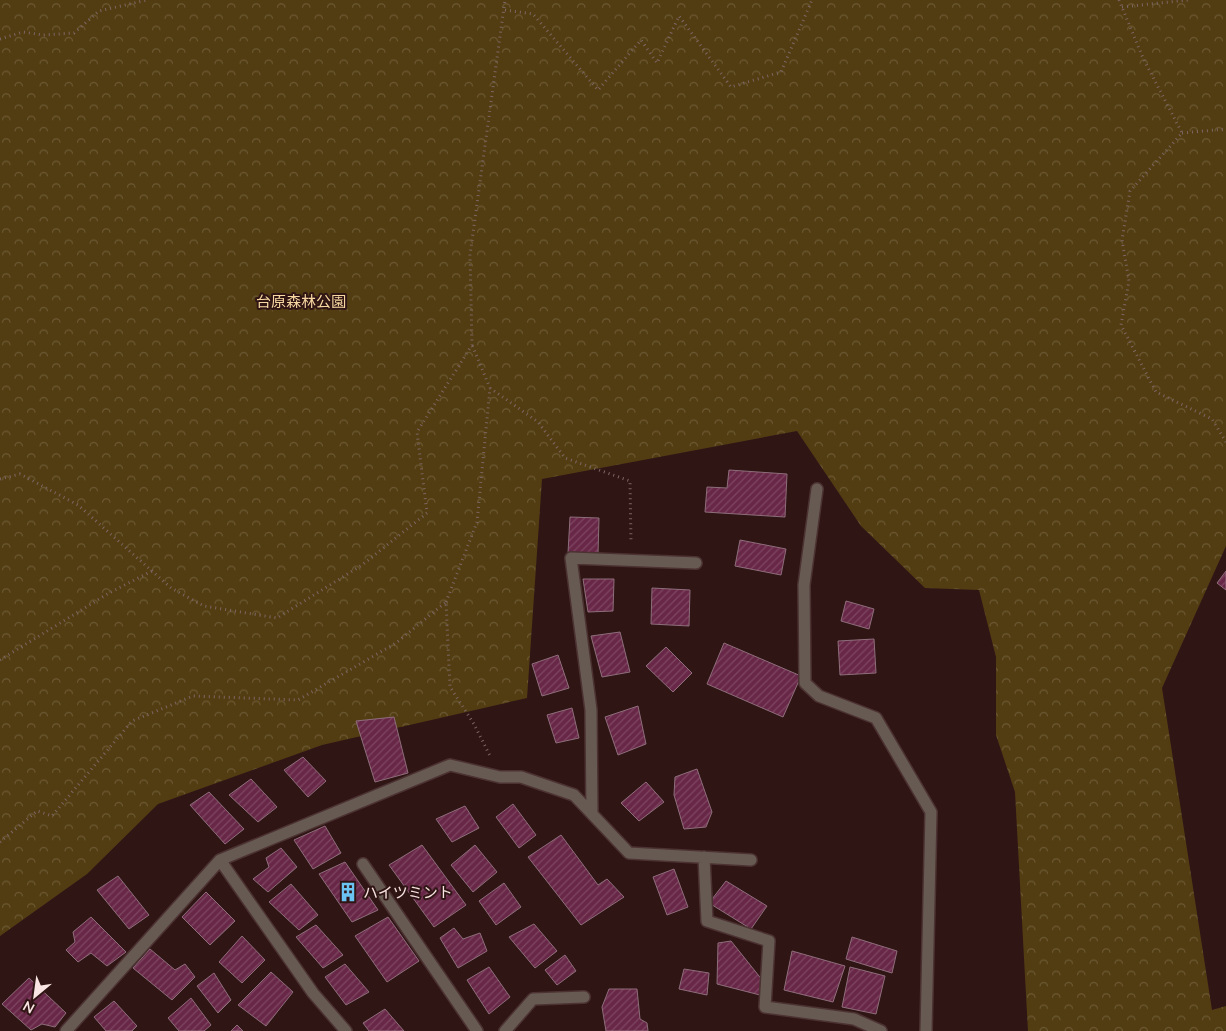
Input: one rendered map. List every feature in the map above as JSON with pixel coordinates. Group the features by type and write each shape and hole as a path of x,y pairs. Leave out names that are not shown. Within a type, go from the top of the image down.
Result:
{"lane":[{"path":"817,489 804,585 805,684 819,696 876,718 931,812 926,1031"},
{"path":"592,814 591,710 571,558 696,563"},
{"path":"66,1031 220,860 450,765 500,777 521,777 574,795 629,853 751,860"},
{"path":"704,857 707,921 769,941 766,1007 854,1019 881,1031"},
{"path":"220,860 313,993 346,1031"},
{"path":"363,864 477,1031"},
{"path":"506,1031 532,999 584,997"}],"path":[{"path":"0,39 23,32 43,35 74,33 99,11 147,0"},
{"path":"500,777 474,724 450,687 446,602 477,522 490,388 472,345 470,255 505,0"},
{"path":"505,10 533,14 598,90 641,40 657,63 679,16 731,87 781,72 812,0"},
{"path":"1119,0 1143,58 1182,133"},
{"path":"1122,7 1188,0"},
{"path":"1226,130 1182,133 1130,191 1122,240 1129,281 1120,325 1156,392 1212,419 1226,442"},
{"path":"0,478 20,474 78,505 171,588 204,606 277,618 362,565 427,513 417,432 472,345"},
{"path":"490,388 538,422 565,458 630,481 632,560"},
{"path":"0,660 108,593 152,571"},
{"path":"0,842 37,811 52,816 132,721 193,696 298,700 396,643 446,602"}],"green space":[{"name":"台原森林公園","path":"0,0 1226,0 1226,546 1162,688 1212,1010 1226,1006 1226,1031 1028,1031 1015,792 996,735 996,657 979,590 925,588 861,526 797,431 542,479 527,698 322,745 158,804 87,874 0,936"}],"building":[{"path":"729,470 787,474 785,517 705,512 707,487 727,488"},
{"path":"570,517 599,518 598,554 568,553"},
{"path":"740,540 786,549 781,575 735,566"},
{"path":"1226,571 1226,590 1217,583"},
{"path":"583,579 614,579 613,611 588,612"},
{"path":"652,588 690,590 689,626 651,624"},
{"path":"846,601 874,609 869,629 841,621"},
{"path":"620,632 630,672 602,677 591,636"},
{"path":"874,639 876,673 840,675 838,641"},
{"path":"724,643 801,676 783,717 707,684"},
{"path":"666,647 692,673 673,692 646,666"},
{"path":"558,655 569,688 542,696 532,664"},
{"path":"638,706 646,744 618,755 605,717"},
{"path":"572,708 579,738 556,743 547,715"},
{"path":"394,717 408,773 375,782 356,721"},
{"path":"303,757 326,781 308,797 284,770"},
{"path":"697,769 712,812 706,827 684,829 674,795 675,777"},
{"path":"251,779 277,807 258,822 229,795"},
{"path":"646,782 664,802 639,821 621,803"},
{"path":"209,792 244,829 225,844 190,805"},
{"path":"513,804 536,835 519,848 496,817"},
{"path":"465,806 479,828 452,842 436,819"},
{"path":"325,826 341,853 313,869 294,840"},
{"path":"561,835 598,885 607,879 624,897 581,925 528,857"},
{"path":"422,845 466,905 434,927 389,865"},
{"path":"475,845 497,872 473,892 451,865"},
{"path":"281,848 297,867 268,892 253,879 269,867 266,858"},
{"name":"ハイツミント","path":"345,862 378,910 352,922 319,874"},
{"path":"674,869 688,907 667,915 653,877"},
{"path":"118,876 149,915 129,929 97,890"},
{"path":"726,881 767,906 751,929 709,903"},
{"path":"504,883 521,907 496,925 479,901"},
{"path":"291,884 318,915 299,930 269,902"},
{"path":"206,892 235,921 210,945 182,917"},
{"path":"91,917 126,952 107,966 91,953 78,962 66,950 75,942 73,932"},
{"path":"388,917 419,961 387,982 355,936"},
{"path":"534,924 557,951 535,968 509,937"},
{"path":"316,925 343,955 323,968 296,937"},
{"path":"454,928 463,939 480,933 487,951 458,968 440,938"},
{"path":"242,936 265,960 242,983 219,962"},
{"path":"852,937 897,951 892,973 846,959"},
{"path":"731,941 763,981 760,995 717,984 718,943"},
{"path":"150,949 175,970 185,964 195,977 172,1000 133,968"},
{"path":"792,951 845,966 833,1002 784,990"},
{"path":"565,955 576,971 557,985 545,970"},
{"path":"345,964 369,992 346,1005 325,977"},
{"path":"489,967 510,997 489,1014 467,980"},
{"path":"850,967 885,976 876,1014 842,1007"},
{"path":"684,969 709,973 707,995 679,989"},
{"path":"271,972 293,992 266,1026 238,1005"},
{"path":"214,973 231,1000 218,1013 197,986"},
{"path":"29,978 66,1013 55,1027 42,1024 31,1030 2,1004"},
{"path":"609,989 637,989 640,1019 647,1023 648,1031 606,1031 602,1007"},
{"path":"191,998 211,1025 204,1031 179,1031 168,1018"},
{"path":"114,1001 137,1026 132,1031 106,1031 94,1017"},
{"path":"385,1009 404,1031 369,1031 363,1023"},
{"path":"237,1025 243,1031 231,1031"}],"place":[{"name":"ハイツミント","path":"348,892"}]}
